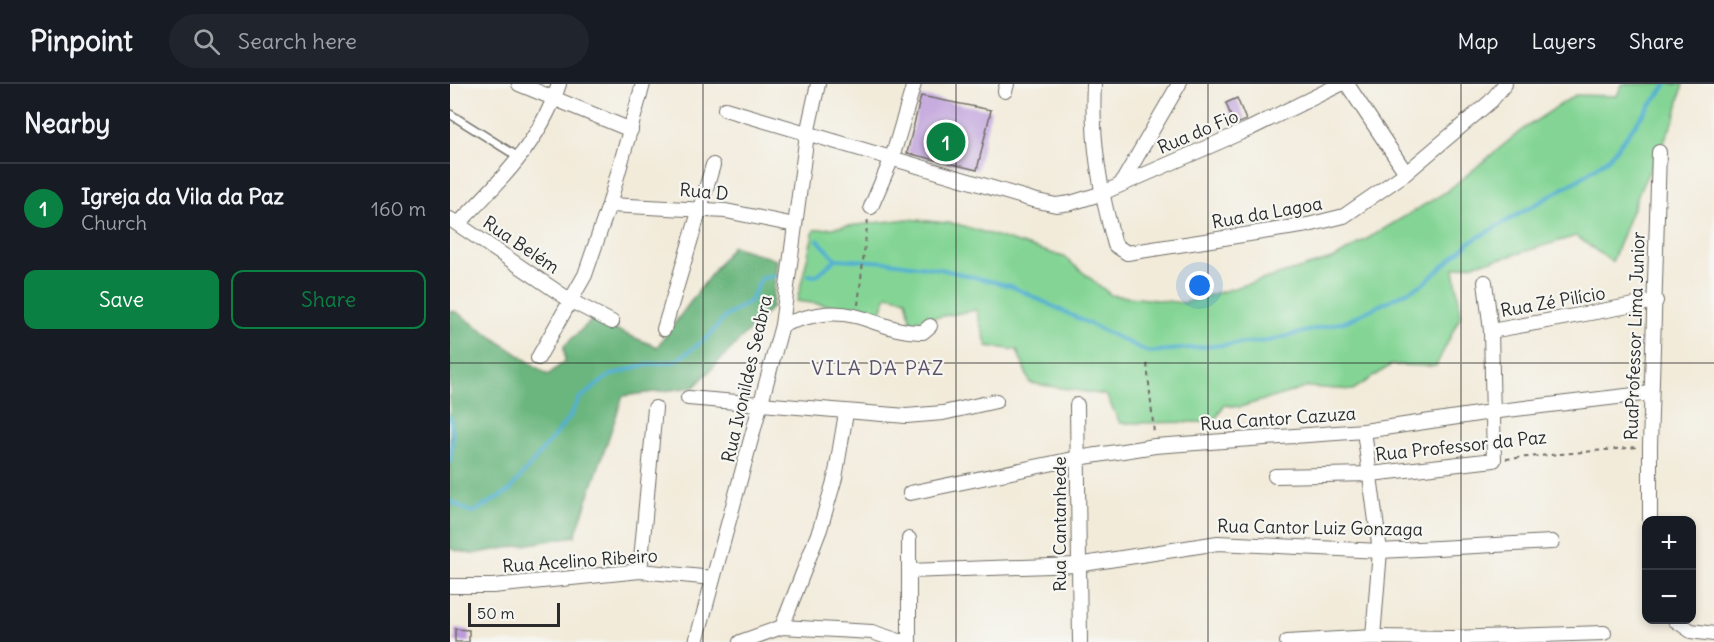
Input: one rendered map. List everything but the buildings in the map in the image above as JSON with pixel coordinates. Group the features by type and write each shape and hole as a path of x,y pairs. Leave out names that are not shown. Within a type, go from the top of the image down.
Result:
{"street":[{"path":"519,84 631,130"},
{"path":"454,222 519,158 554,100 559,84"},
{"path":"538,358 585,275 609,205 643,84"},
{"name":"Rua Ivonildes Seabra","path":"696,642 782,325 807,134 818,84"},
{"path":"869,213 892,158 914,84"},
{"path":"1094,84 1094,140 1100,194"},
{"path":"1121,184 1179,84"},
{"name":"Rua do Fio","path":"725,109 1056,205 1100,194 1249,129 1341,84"},
{"path":"1347,84 1406,173"},
{"name":"Rua da Lagoa","path":"1100,194 1114,245 1122,251 1137,252 1329,221 1368,201 1406,173 1491,101 1505,84"},
{"name":"RuaProfessor Lima Junior","path":"1650,516 1651,393 1656,301 1659,152"},
{"path":"664,329 713,165"},
{"name":"Rua D","path":"609,205 702,208 795,225"},
{"name":"Rua Belém","path":"454,222 571,301 612,322"},
{"path":"1485,282 1491,331 1491,412 1494,460"},
{"name":"Rua Zé Pilício","path":"1491,331 1656,301"},
{"path":"782,325 809,316 830,313 856,316 909,333 923,332 930,326"},
{"name":"Rua Cantor Cazuza","path":"910,493 1078,458 1155,446 1364,431 1491,412 1651,393"},
{"path":"688,398 761,406 906,416 943,413 996,401"},
{"name":"Rua Cantanhede","path":"1077,405 1077,565 1080,642"},
{"path":"640,572 655,408"},
{"path":"782,627 820,529 835,478 846,413"},
{"path":"1364,431 1380,551 1373,637"},
{"name":"Rua Professor da Paz","path":"1275,476 1371,474 1494,460"},
{"path":"909,539 909,642"},
{"name":"Rua Cantor Luiz Gonzaga","path":"909,571 1077,565 1218,543 1380,551 1552,542"},
{"name":"Rua Acelino Ribeiro","path":"450,586 493,586 640,572 713,578"},
{"path":"1681,624 1691,630 1714,634"},
{"path":"740,642 782,627 872,632 902,642"},
{"path":"1287,642 1373,637 1457,640 1604,633"}],"lane":[{"path":"450,114 519,158"}],"path":[{"path":"860,293 869,213"},
{"path":"1147,364 1155,446"},
{"name":"Rua Professor da Paz","path":"1494,460 1650,446"}],"green space":[{"path":"1622,84 1683,84 1675,118 1639,192 1612,262 1576,236 1503,258 1454,268 1461,315 1436,366 1391,365 1353,390 1308,387 1240,407 1224,405 1214,422 1120,423 1106,395 1030,383 1017,350 987,346 976,310 911,322 906,299 887,295 881,312 797,301 814,230 908,219 957,224 1064,257 1111,295 1184,303 1335,258 1446,192 1523,129 1575,95 1617,96"},
{"path":"732,246 777,260 772,307 694,387 623,396 575,536 472,554 450,549 450,311 456,312 548,375 565,361 564,346 592,320 657,347"}],"waterway":[{"path":"818,240 836,259 889,262 940,269 1011,286 1148,352 1268,341 1347,321 1423,284 1470,242 1578,180 1609,158 1667,84"},
{"path":"809,275 816,276 836,259"},
{"path":"450,501 472,513 509,491 569,418 579,399 609,376 640,366 676,361 709,336 725,317 750,301 761,278 783,275"},
{"path":"450,417 453,437 450,462"}],"place":[{"name":"Igreja da Vila da Paz","path":"946,142"}],"district":[{"name":"VILA DA PAZ","path":"878,368"}]}
